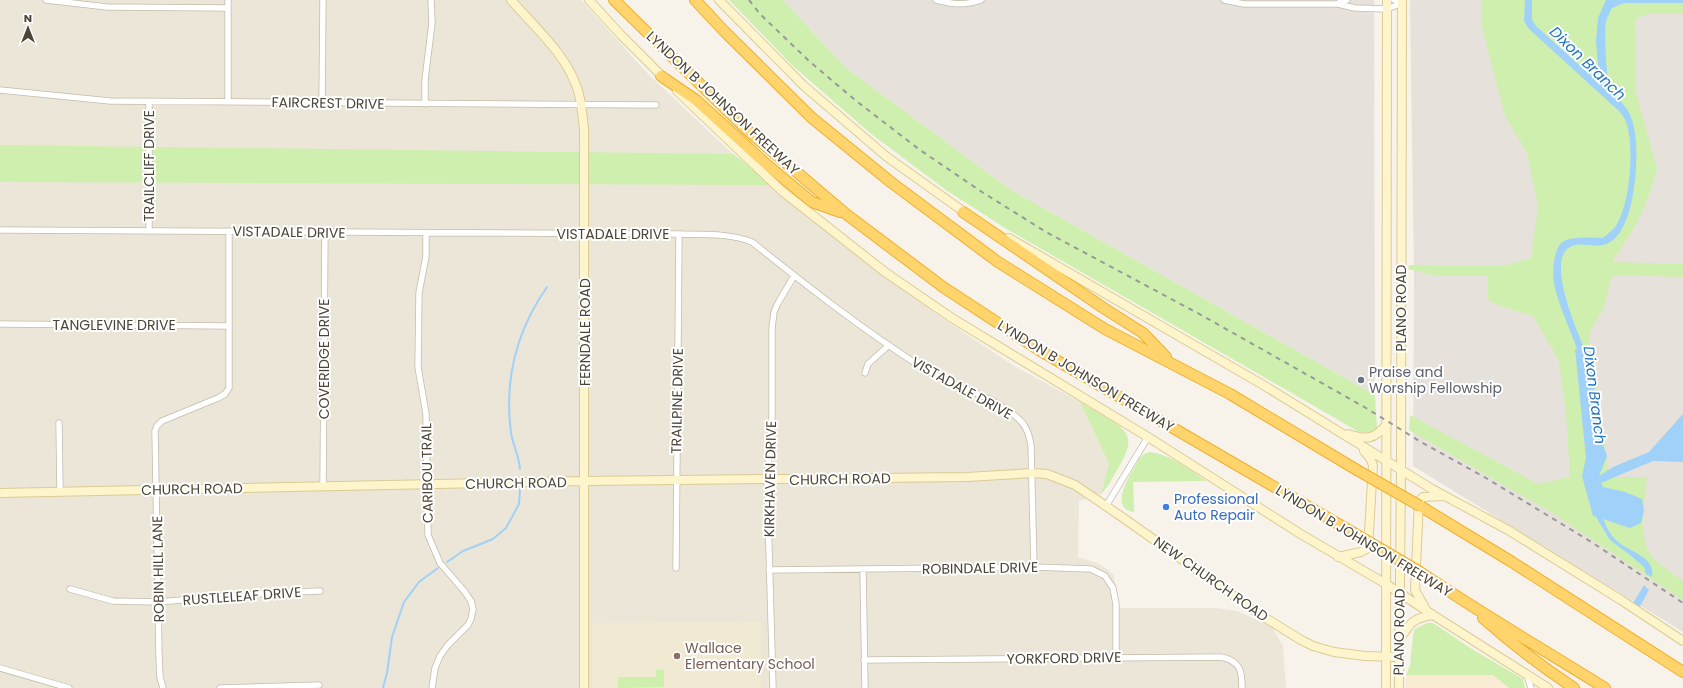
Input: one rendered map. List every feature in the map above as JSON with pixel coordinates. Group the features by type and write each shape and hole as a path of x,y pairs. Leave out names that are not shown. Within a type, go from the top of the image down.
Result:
{"highway":[{"name":"LYNDON B JOHNSON FREEWAY","path":"614,0 746,129 846,214 943,287 1039,350 1420,572 1468,604 1604,688"},
{"path":"695,0 724,31 812,118 892,183 998,262 1105,329 1230,394 1420,506 1518,566 1683,672"},
{"path":"661,76 696,100 765,163 812,202 846,214"},
{"path":"963,212 1102,308 1143,333 1171,363"},
{"path":"1468,604 1515,646 1539,665 1574,688"}],"main road":[{"name":"FERNDALE ROAD","path":"511,0 563,60 577,86 584,128 584,688"},
{"path":"589,0 661,76 782,191 885,272 952,318 1148,437 1338,557 1386,584 1430,614 1548,688"},
{"path":"719,0 804,86 886,157 963,212 1265,386 1387,462 1533,546 1683,641"},
{"name":"PLANO ROAD","path":"1399,688 1402,2"},
{"name":"PLANO ROAD","path":"1386,688 1388,302 1387,4"},
{"path":"1387,200 1402,200"},
{"path":"1388,302 1401,302"},
{"path":"1335,430 1356,437 1368,438 1380,432 1387,424"},
{"path":"1338,557 1361,552 1368,548 1373,465 1370,458 1355,442"},
{"name":"CHURCH ROAD","path":"0,493 584,481 967,477 1033,473"},
{"name":"NEW CHURCH ROAD","path":"1033,473 1047,474 1067,481 1106,506 1259,614 1301,640 1313,646 1334,652 1399,657"},
{"path":"1430,614 1415,590 1419,501 1423,496 1446,496"},
{"path":"1400,639 1410,623 1420,617 1430,614"}],"street":[{"path":"46,0 76,5 107,7 228,8"},
{"path":"228,0 228,102"},
{"path":"322,103 323,0"},
{"path":"425,104 425,80 432,23 432,0"},
{"path":"936,0 946,4 963,4 981,0"},
{"path":"1224,0 1244,4 1338,4 1355,8 1402,2"},
{"path":"1338,4 1347,0"},
{"path":"1394,0 1402,2"},
{"name":"FAIRCREST DRIVE","path":"0,90 89,100 149,102 656,105"},
{"name":"TRAILCLIFF DRIVE","path":"149,102 149,230"},
{"name":"VISTADALE DRIVE","path":"0,230 679,234 741,238 752,242 794,276 889,345 931,373 974,391 1014,415 1024,424 1029,434 1032,446 1034,567"},
{"name":"ROBIN HILL LANE","path":"163,688 160,677 159,656 155,431 157,426 162,421 218,398 225,394 229,388 229,231"},
{"name":"COVERIDGE DRIVE","path":"323,487 325,232"},
{"name":"CARIBOU TRAIL","path":"426,233 426,256 419,293 418,367 426,414 428,484 427,527 432,546 440,562 465,592 471,601 472,609 471,619 468,625 447,646 440,656 435,668 432,688"},
{"name":"TRAILPINE DRIVE","path":"676,568 679,234"},
{"name":"KIRKHAVEN DRIVE","path":"773,688 767,480 772,415 773,320 778,303 794,276"},
{"name":"TANGLEVINE DRIVE","path":"0,324 228,326"},
{"path":"865,373 868,364 889,345"},
{"path":"59,423 60,491"},
{"path":"1106,506 1148,437"},
{"name":"ROBINDALE DRIVE","path":"769,570 1034,567 1091,568 1105,576 1113,588 1116,604 1116,657"},
{"path":"863,569 865,688"},
{"name":"RUSTLELEAF DRIVE","path":"70,589 113,601 158,602 269,593 320,591"},
{"name":"YORKFORD DRIVE","path":"864,660 1221,657 1230,659 1236,663 1240,670 1242,688"},
{"path":"0,668 69,688"},
{"path":"1527,674 1531,688"},
{"path":"220,688 319,685"}],"shaded area":[{"path":"0,0 581,0 648,74 733,154 942,318 1014,366 1080,402 1109,464 1101,494 1079,501 1078,557 1097,563 1106,568 1114,576 1120,608 1216,608 1237,611 1272,627 1283,646 1286,688 0,688"},
{"path":"783,0 1374,0 1375,395 1011,190 846,68"},
{"path":"1410,0 1683,0 1683,632 1413,466 1414,279"},
{"name":"Wallace Elementary School","path":"761,622 761,688 592,688 592,623"},
{"path":"1406,675 1493,675 1509,688 1405,688"}],"green space":[{"path":"729,0 783,0 846,68 1011,190 1375,395 1377,428 1371,433 1359,432 1005,228 946,190 870,133 793,66"},
{"path":"1481,0 1683,0 1683,14 1648,14 1635,19 1636,93 1657,169 1648,198 1636,225 1612,262 1683,264 1683,277 1612,275 1604,307 1589,334 1609,477 1647,477 1643,531 1647,548 1653,558 1683,581 1683,600 1554,514 1409,430 1410,415 1538,484 1570,477 1566,415 1559,361 1533,316 1500,306 1488,300 1488,276 1436,276 1408,269 1409,265 1504,266 1531,258 1538,207 1527,153 1505,116 1481,23"},
{"path":"0,145 733,154 773,185 0,182"},
{"path":"1080,402 1115,423 1125,432 1128,437 1127,449 1124,456 1111,480 1101,494 1109,464"},
{"path":"1150,452 1172,459 1206,481 1133,482 1134,512 1127,510 1123,506 1122,500 1124,487 1139,459 1142,455"},
{"path":"1427,623 1433,623 1470,648 1523,679 1525,688 1509,688 1493,675 1406,675 1410,666 1415,629"},
{"path":"656,670 664,670 664,687 618,688 618,677 656,677"}],"water":[{"name":"Dixon Branch","path":"1525,0 1532,0 1532,20 1536,26 1597,81 1599,77 1596,41 1598,18 1606,0 1683,0 1683,3 1624,3 1612,8 1606,22 1605,37 1608,80 1613,96 1626,108 1634,127 1636,162 1633,194 1626,221 1622,230 1616,237 1610,242 1599,246 1571,246 1562,257 1561,269 1562,283 1570,312 1584,348 1590,353 1600,436 1607,456 1599,476 1613,467 1649,452 1683,414 1683,462 1653,461 1601,483 1603,487 1625,492 1642,499 1644,511 1641,523 1630,528 1603,519 1609,531 1619,543 1645,559 1652,570 1652,577 1646,574 1644,567 1610,540 1596,517 1593,516 1582,476 1586,458 1575,349 1577,349 1555,288 1553,277 1555,256 1560,245 1564,241 1578,238 1603,238 1615,227 1620,218 1630,176 1629,133 1626,121 1620,112 1529,29 1524,21"},
{"path":"1644,585 1649,590 1638,610 1632,605"}],"waterway":[{"path":"520,469 511,433 509,413 511,375 515,356 528,320 547,287"},
{"path":"447,562 463,551 493,539 506,528 519,504 520,489"},
{"path":"383,688 387,673 392,637 404,602 419,582 438,568"}],"railway":[{"path":"749,0 760,14 808,60 855,100 920,150 982,192 1046,232 1203,316 1486,478 1593,543 1683,603"}],"place":[{"name":"Praise and Worship Fellowship","path":"1361,380"},
{"name":"Professional Auto Repair","path":"1166,507"},
{"name":"Wallace Elementary School","path":"677,656"}]}
